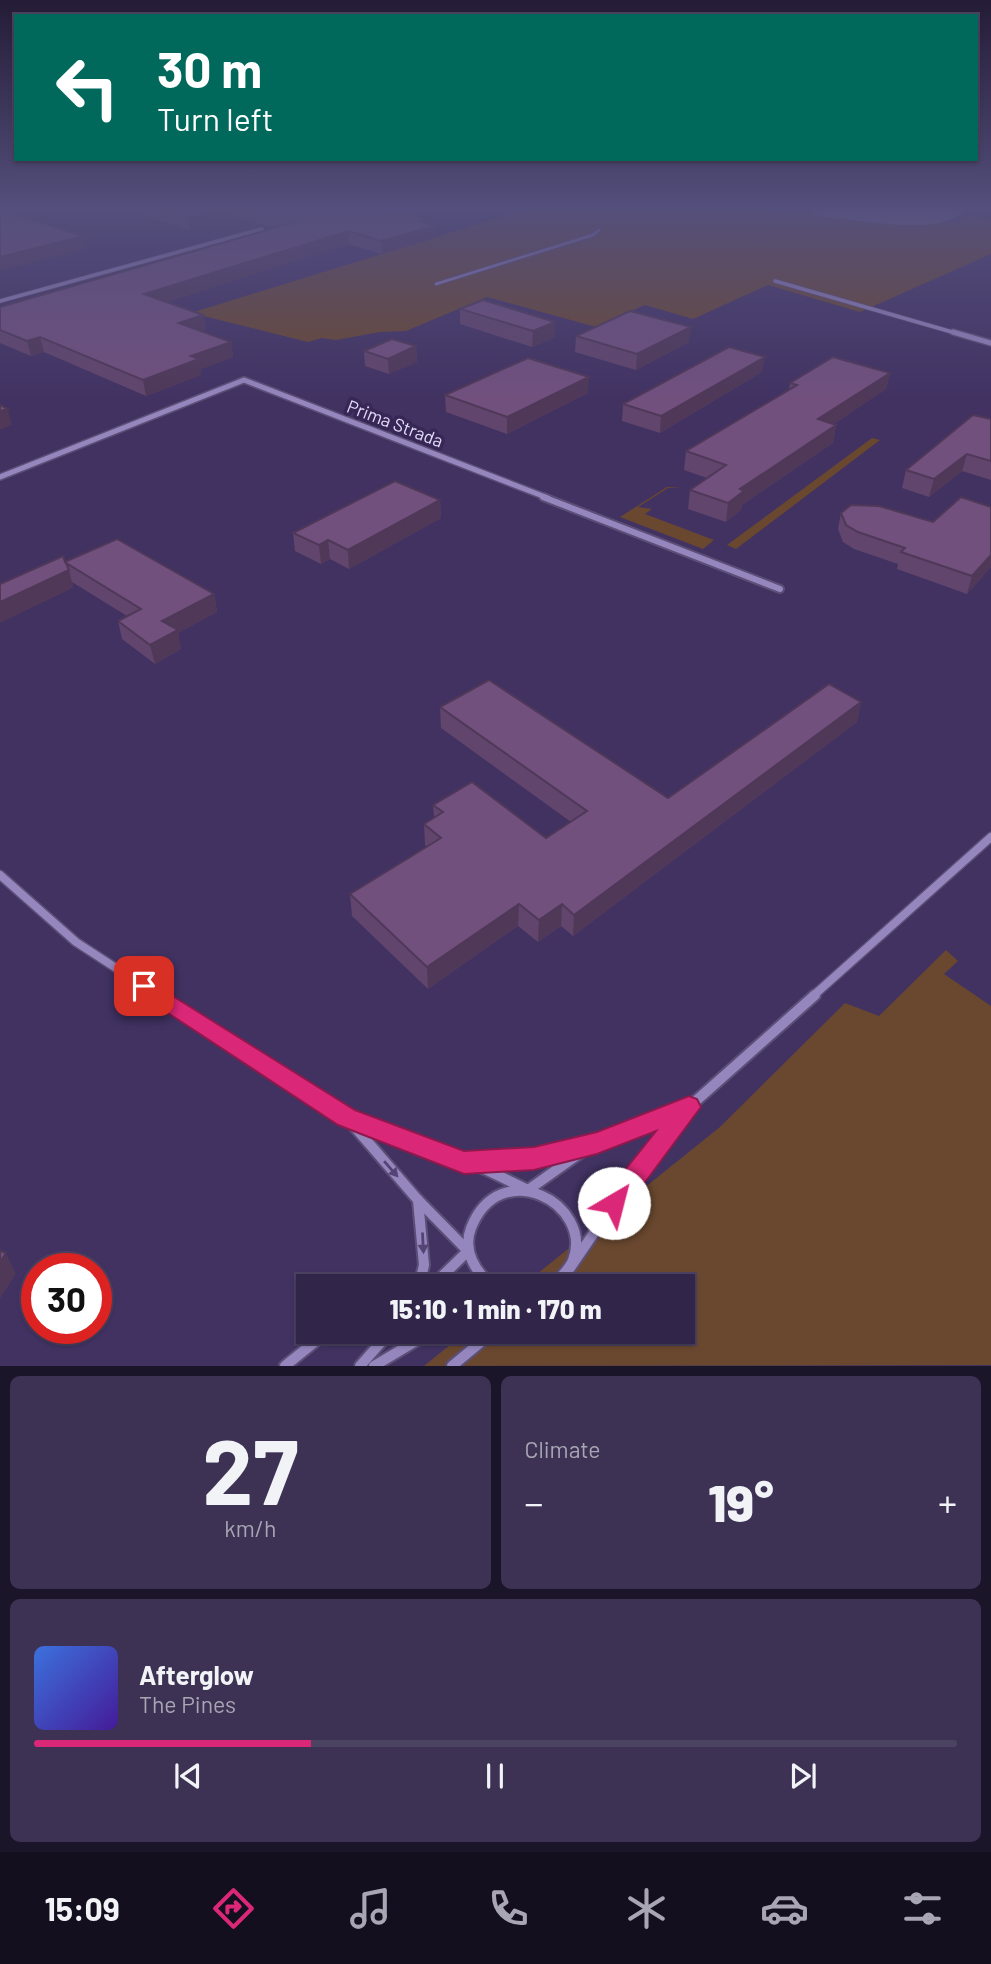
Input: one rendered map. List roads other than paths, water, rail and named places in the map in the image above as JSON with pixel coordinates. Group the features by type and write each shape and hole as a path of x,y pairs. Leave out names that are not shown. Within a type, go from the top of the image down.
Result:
{"street":[{"path":"0,301 106,272"},
{"path":"775,281 991,343"},
{"name":"Prima Strada","path":"0,477 244,380 780,589"},
{"path":"564,1274 626,1186 689,1107 991,836"},
{"path":"0,875 76,942 346,1118 545,1195 559,1205 569,1218 575,1234 575,1251 570,1268"},
{"path":"464,1162 534,1159 597,1143 689,1107"},
{"path":"346,1118 418,1200 468,1251 473,1265 481,1274"},
{"path":"444,1274 468,1251 472,1222 488,1200 501,1193 528,1190 597,1143"},
{"path":"418,1200 424,1265 422,1274"},
{"path":"285,1366 312,1344"},
{"path":"360,1366 379,1344"},
{"path":"374,1366 410,1344"},
{"path":"452,1366 479,1344"}],"lane":[{"path":"436,284 474,272"}]}
